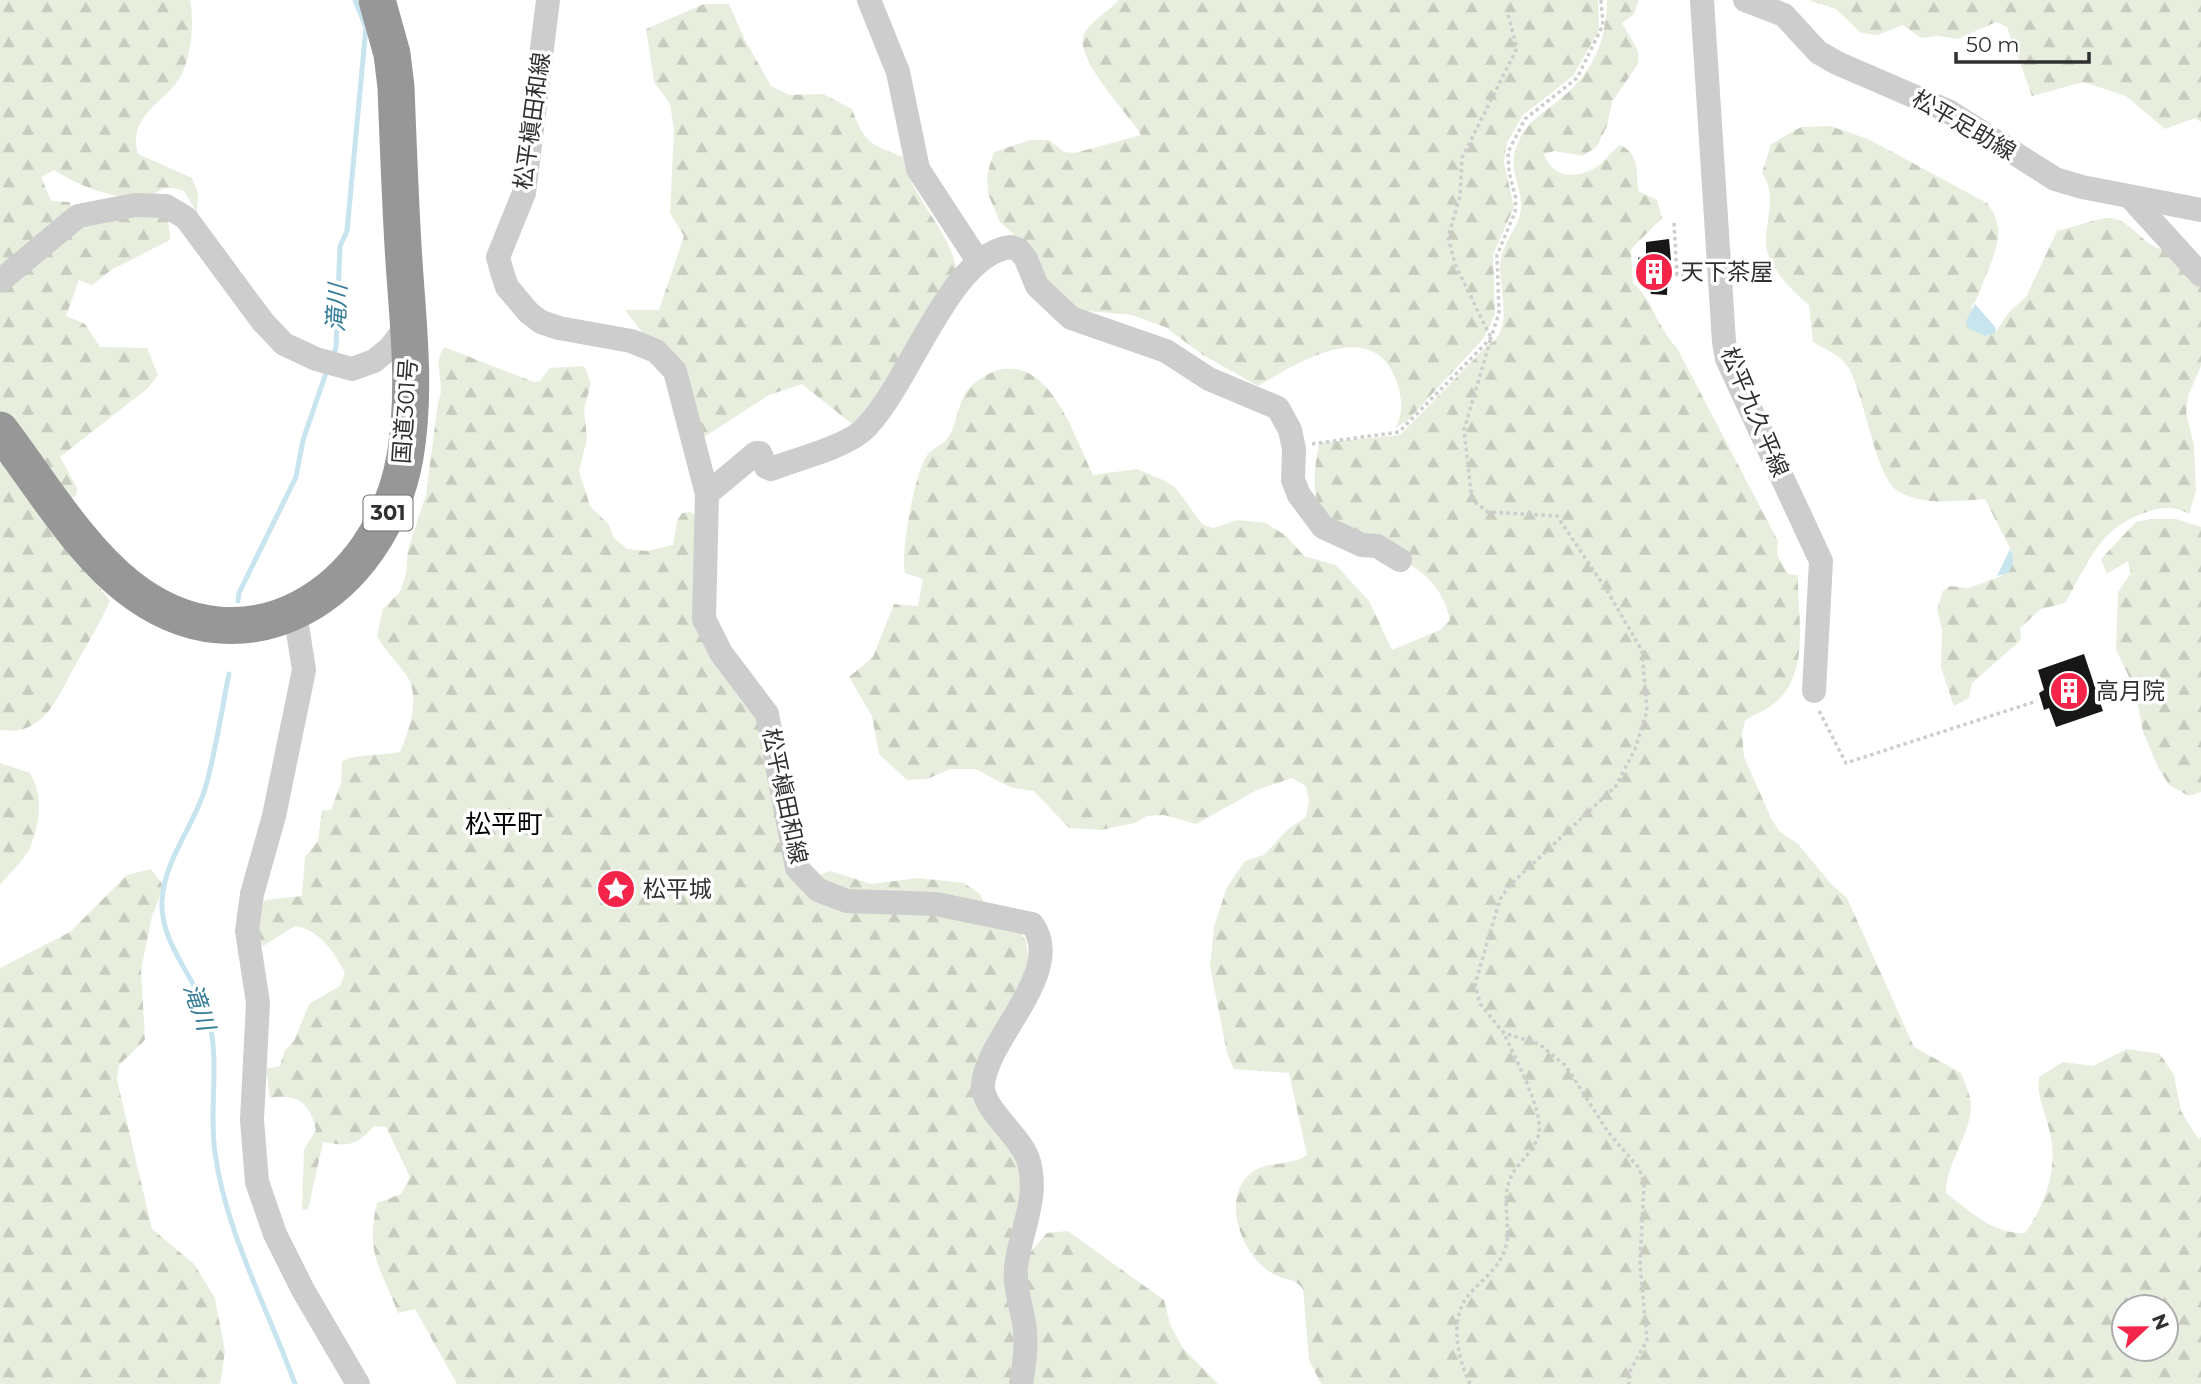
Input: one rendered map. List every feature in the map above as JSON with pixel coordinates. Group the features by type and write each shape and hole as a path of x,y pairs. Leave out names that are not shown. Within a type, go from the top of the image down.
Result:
{"highway":[{"name":"国道301号","path":"0,430 106,567 145,599 184,616 219,623 260,622 295,612 339,584 368,553 382,530 405,458 411,379 396,87 392,54 377,0"}],"street":[{"name":"松平槇田和線","path":"548,0 523,193 501,245 498,257 502,272 507,287 529,313 541,322 559,328 631,341 656,351 675,371 707,494 704,619 721,653 767,714 795,859 806,880 831,897 847,901 936,904 1017,918 1032,924 1042,943 1032,982 994,1053 983,1086 988,1104 1024,1149 1031,1173 1028,1218 1016,1272 1025,1330 1021,1384"},
{"path":"869,0 898,72 918,169 978,261"},
{"name":"松平九久平線","path":"1702,0 1719,275 1727,359 1821,561 1814,697"},
{"name":"松平足助線","path":"1745,0 1784,15 1818,52 1837,63 1948,110 2055,179 2132,198 2201,210"},
{"path":"2132,198 2201,275"},
{"path":"0,281 78,216 135,205 166,206 186,218 263,322 284,344 330,364 352,369 374,360 390,348 409,323"},
{"path":"707,494 756,453 760,453 766,467 771,468 852,439 864,430 904,372 960,280 978,261 1005,247 1019,250 1037,286 1071,318 1166,351 1209,379 1278,408 1286,419 1294,449 1293,480 1299,495 1323,527 1362,545 1377,546 1400,560"},
{"path":"295,612 304,670 274,816 252,894 247,930 258,1003 252,1120 257,1182 275,1234 303,1290 358,1384"}],"path":[{"path":"1470,1384 1458,1344 1457,1321 1465,1300 1495,1267 1504,1252 1507,1238 1505,1204 1511,1175 1534,1146 1539,1133 1538,1114 1504,1033 1480,1004 1475,984 1500,900 1511,884 1616,786 1635,749 1647,711 1642,651 1608,592 1557,516 1488,512 1472,500 1464,430 1499,313 1497,255 1515,212 1516,199 1509,172 1508,152 1525,119 1577,78 1603,25 1601,0"},
{"path":"1491,338 1455,264 1448,237 1460,196 1462,158 1517,48 1508,15"},
{"path":"1674,223 1677,275 1719,275"},
{"path":"1294,449 1330,439 1399,432 1491,338"},
{"path":"1814,697 1846,763 2037,701"},
{"path":"1504,1033 1539,1044 1566,1066 1608,1132 1639,1168 1644,1184 1640,1264 1647,1340 1629,1373 1629,1384"}],"green space":[{"path":"0,0 190,0 191,35 184,69 170,91 144,117 138,127 136,139 138,154 192,178 198,193 197,213 184,191 164,188 150,200 124,197 88,187 54,170 41,177 51,201 70,202 71,214 0,274"},
{"path":"1119,0 1598,0 1599,30 1573,76 1523,115 1507,143 1504,162 1514,207 1493,255 1495,314 1484,338 1407,421 1396,427 1401,398 1396,380 1385,361 1370,350 1352,347 1333,350 1293,366 1258,386 1203,355 1165,327 1132,315 1076,310 1057,295 1020,240 1000,222 988,194 987,175 994,152 1030,140 1049,140 1064,152 1075,153 1141,135 1094,71 1083,44 1087,30"},
{"path":"1607,0 1639,0 1634,14 1622,23 1638,51 1638,64 1612,102 1607,126 1597,146 1583,156 1554,151 1544,154 1558,172 1572,175 1595,168 1620,145 1631,153 1636,164 1638,191 1657,200 1662,218 1631,249 1633,283 1645,296 1677,348 1778,541 1777,555 1788,574 1798,575 1800,641 1794,674 1788,688 1777,701 1745,721 1742,734 1744,757 1779,831 1798,844 1831,884 1847,898 1914,1047 1961,1073 1971,1100 1970,1116 1950,1171 1946,1193 1973,1214 2003,1230 2025,1233 2040,1208 2049,1182 2053,1154 2039,1095 2039,1077 2063,1062 2093,1066 2127,1049 2160,1054 2174,1075 2181,1111 2198,1139 2201,1137 2201,1384 1321,1384 1309,1360 1303,1289 1294,1281 1275,1275 1253,1256 1239,1228 1236,1212 1242,1184 1251,1173 1307,1155 1289,1073 1234,1069 1227,1053 1210,966 1214,927 1227,887 1245,861 1264,855 1288,829 1306,817 1309,800 1306,786 1292,778 1257,790 1196,824 1164,815 1147,816 1134,823 1101,830 1069,828 1034,791 1012,788 975,769 951,769 927,779 907,780 879,754 872,716 849,677 873,657 894,604 918,606 923,579 905,573 904,563 907,531 918,477 928,454 949,436 967,391 980,379 1002,369 1020,370 1035,377 1048,390 1070,424 1093,475 1137,469 1163,480 1176,488 1202,524 1213,528 1238,520 1266,523 1286,536 1304,556 1336,565 1369,601 1392,650 1440,630 1450,620 1445,603 1426,577 1414,566 1339,526 1323,512 1314,484 1319,443 1400,435 1495,339 1503,322 1504,311 1501,259 1521,209 1514,167 1518,143 1530,124 1567,93 1587,71 1604,32"},
{"path":"1808,0 2201,0 2201,122 2195,118 2165,129 2126,96 2083,82 2032,96 2007,27 1996,22 1958,39 1938,36 1921,38 1903,25 1878,35 1861,33 1836,9"},
{"path":"704,4 729,4 745,40 771,86 789,95 823,94 852,109 860,129 870,141 903,157 914,187 953,256 957,272 892,382 853,425 802,384 769,395 701,439 644,335 625,310 659,310 684,236 670,213 674,129 670,104 654,82 646,29"},
{"path":"1830,126 1868,139 1987,203 1997,222 1997,242 1992,262 1971,307 1995,333 2009,312 2026,297 2057,231 2100,219 2119,220 2152,245 2168,250 2201,287 2201,366 2188,396 2186,413 2194,445 2196,491 2189,514 2168,508 2158,509 2117,527 2097,548 2065,603 2041,609 2020,628 2021,640 1972,683 1969,698 1954,706 1941,668 1942,629 1937,610 1943,591 1950,586 1968,588 2002,576 2012,552 1985,499 1941,502 1919,499 1899,492 1891,484 1883,471 1860,396 1848,367 1837,356 1813,342 1809,305 1792,290 1770,259 1766,238 1770,194 1762,173 1771,144 1801,127"},
{"path":"89,217 168,217 170,240 111,270 92,285 79,280 66,316 85,324 100,347 147,348 158,375 148,388 60,457 77,488 76,496 68,499 0,413 0,286"},
{"path":"444,347 534,382 540,381 550,368 584,366 591,383 584,409 587,439 579,471 590,506 609,525 614,538 627,549 648,551 673,545 677,521 682,513 690,512 702,519 694,575 756,705 797,880 934,910 1015,924 1026,941 1029,963 980,1066 1023,1156 1017,1384 457,1384 415,1309 398,1313 377,1260 373,1235 377,1203 401,1194 410,1177 386,1127 374,1126 362,1138 352,1143 323,1142 308,1210 302,1209 304,1150 316,1130 310,1113 301,1102 288,1097 270,1098 266,1069 280,1066 285,1050 294,1041 309,1004 340,986 345,973 331,950 312,932 295,926 263,946 257,940 255,925 265,900 302,896 305,857 318,841 322,810 331,810 341,783 342,761 400,752 407,733 412,711 412,690 404,672 377,636 383,609 400,592 406,574 408,550 426,495 441,388 439,361"},
{"path":"0,452 29,498 110,601 48,712 28,727 15,730 0,730"},
{"path":"2176,519 2201,527 2201,792 2189,796 2169,785 2158,767 2143,732 2135,689 2116,650 2118,592 2131,573 2128,561 2107,574 2101,559 2136,522"},
{"path":"0,763 30,773 37,791 39,811 29,850 0,885"},
{"path":"151,869 164,886 152,916 141,970 145,1040 119,1065 117,1080 152,1229 194,1264 215,1298 225,1352 220,1384 0,1384 0,968 70,932 127,875"},
{"path":"830,871 871,884 918,878 964,883 980,894 986,907 853,897 812,878"},
{"path":"1068,1231 1164,1300 1170,1324 1182,1347 1218,1384 1026,1384 1025,1258 1047,1233"}],"water":[{"path":"1975,304 1996,328 1995,333 1985,336 1968,328 1966,321"},
{"path":"2010,549 2012,567 2008,573 1997,576"}],"building":[{"name":"天下茶屋","path":"1669,239 1671,260 1668,264 1667,295 1651,294 1647,279 1641,279 1638,258 1646,255 1646,242"},
{"name":"高月院","path":"2084,654 2103,711 2056,727 2049,708 2044,710 2039,693 2044,690 2038,670"}],"waterway":[{"name":"滝川","path":"332,358 336,348 340,246 347,231 366,27 355,0"},
{"name":"滝川","path":"238,601 239,593 296,477 303,440 327,370"},
{"name":"滝川","path":"229,674 205,789 173,858 164,886 163,918 167,934 198,994 210,1025 214,1056 213,1137 220,1183 228,1212 295,1384"}],"place":[{"name":"天下茶屋","path":"1654,272"},
{"name":"高月院","path":"2069,691"},
{"name":"松平城","path":"616,889"}],"district":[{"name":"松平町","path":"504,824"}]}
